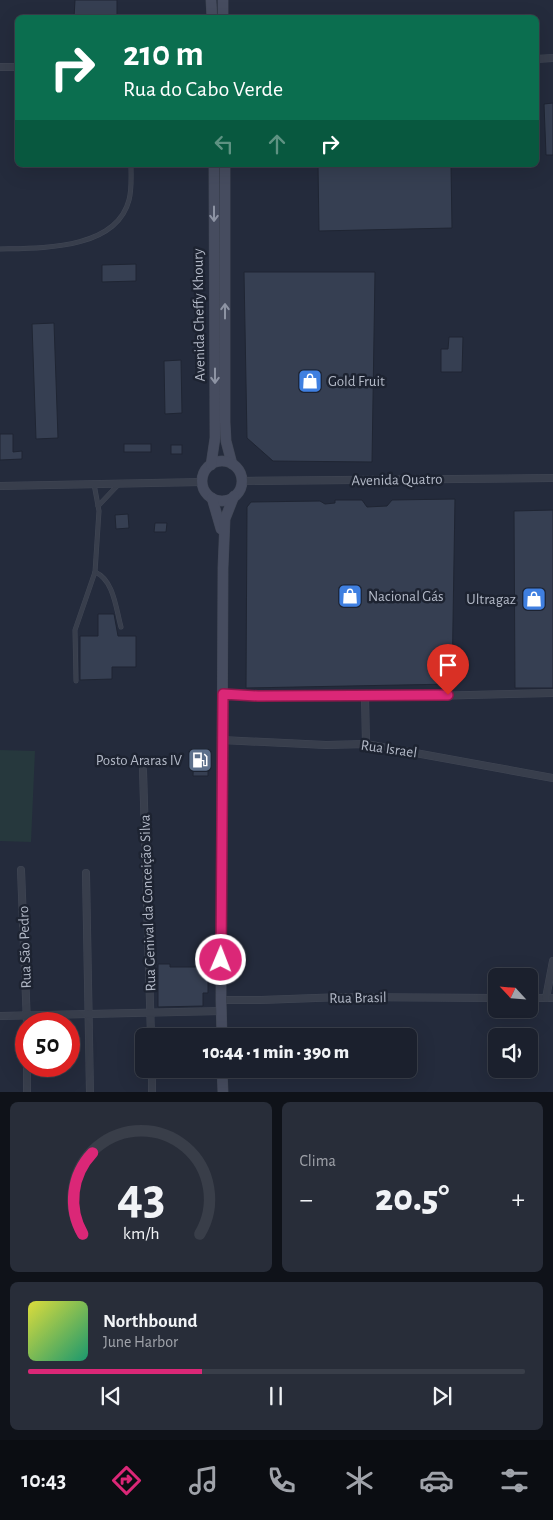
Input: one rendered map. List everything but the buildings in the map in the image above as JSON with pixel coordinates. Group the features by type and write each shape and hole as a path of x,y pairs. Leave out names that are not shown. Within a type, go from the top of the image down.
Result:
{"main road":[{"path":"211,0 212,15"},
{"path":"223,0 223,15"},
{"name":"Avenida Cheffy Khoury","path":"211,465 215,438 214,167"},
{"name":"Avenida Cheffy Khoury","path":"225,167 225,422 226,441 232,464"},
{"path":"222,1028 223,545 225,519 242,481 237,468 232,464 221,461 211,465 203,475 202,482 207,494 212,498 224,500 234,496"},
{"path":"212,498 218,515 223,545"},
{"path":"222,1078 223,1092"}],"street":[{"path":"539,59 553,58"},
{"path":"0,67 15,67"},
{"name":"Avenida Quatro","path":"242,481 553,478"},
{"path":"0,486 202,482"},
{"path":"223,694 258,696 365,696 553,693"},
{"path":"365,696 366,744"},
{"name":"Rua Israel","path":"222,740 326,745 366,744 553,778"},
{"name":"Rua Genival da Conceição Silva","path":"143,770 151,1028"},
{"name":"Rua São Pedro","path":"21,870 27,1012"},
{"path":"86,872 90,1092"},
{"path":"550,998 553,961"},
{"name":"Rua Brasil","path":"221,1000 343,997 488,998"},
{"path":"80,1014 222,1011"},
{"path":"0,1016 15,1015"},
{"path":"27,1077 27,1092"},
{"path":"152,1078 152,1092"}],"lane":[{"path":"0,249 48,248 81,242 107,230 122,216 129,200 131,167"},
{"path":"76,681 75,630 95,572 98,506 94,484"},
{"path":"98,506 120,484"},
{"path":"95,572 108,582 122,627"}],"shaded area":[{"path":"0,750 35,751 31,842 0,841"}],"place":[{"name":"Gold Fruit","path":"310,381"},
{"name":"Nacional Gás","path":"350,596"},
{"name":"Ultragaz","path":"534,599"},
{"name":"Posto Araras IV","path":"200,760"}],"route":[{"path":"221,960 223,694 258,696 448,695"}]}
